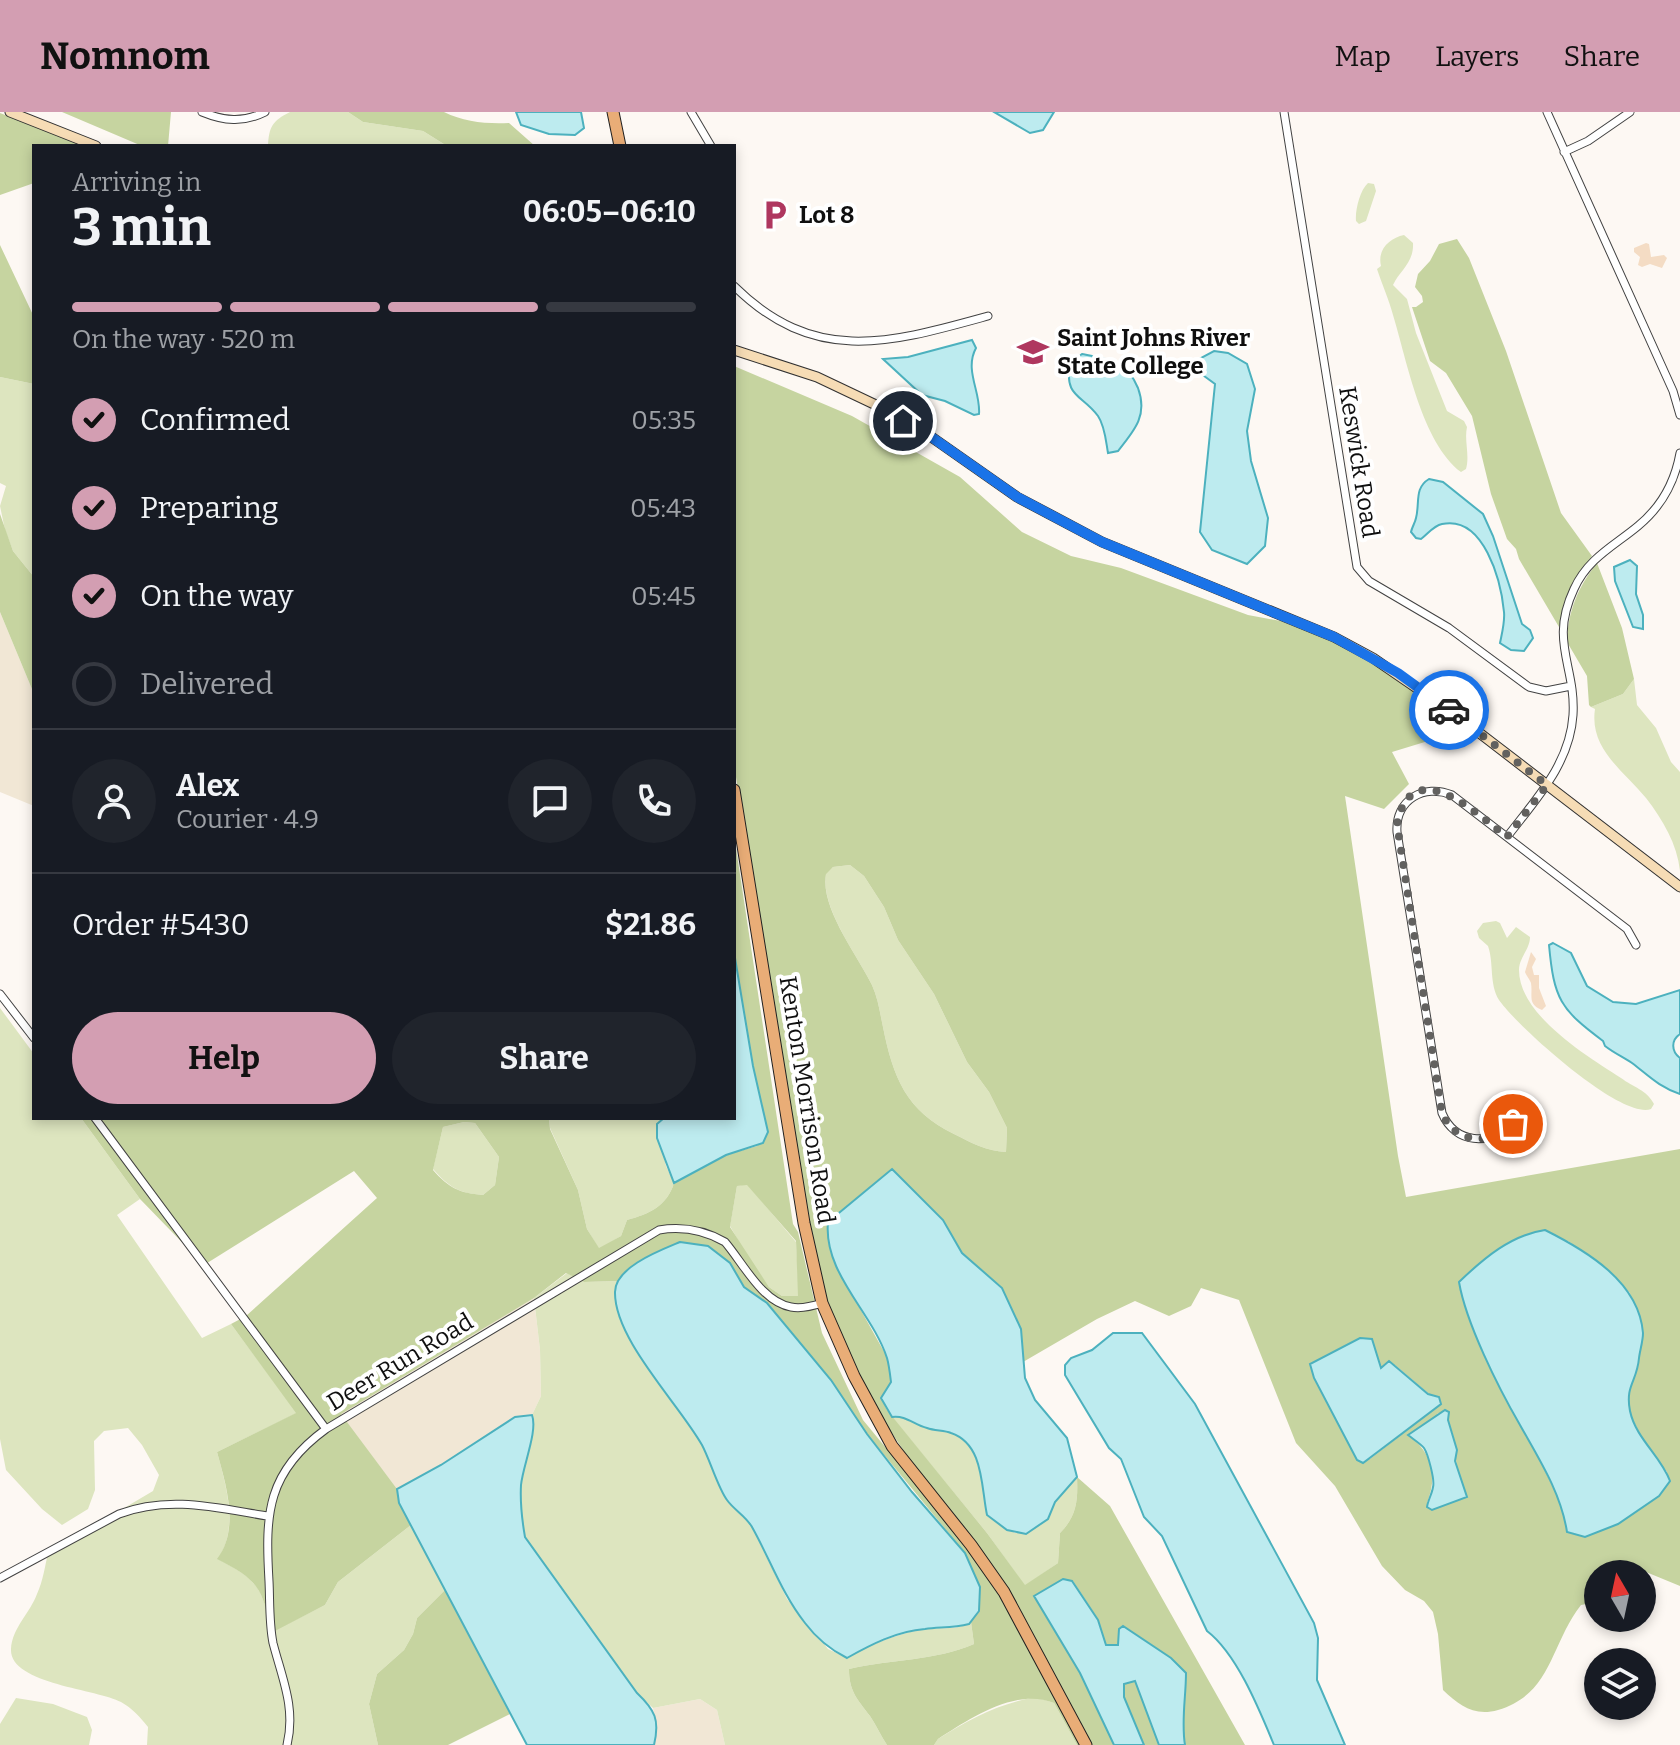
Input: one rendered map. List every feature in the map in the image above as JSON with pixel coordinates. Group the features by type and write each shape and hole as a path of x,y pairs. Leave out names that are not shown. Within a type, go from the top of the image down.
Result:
{"main road":[{"path":"10,112 91,144"},
{"path":"613,112 620,144"},
{"path":"736,351 804,372 876,405 930,436 1017,497 1102,542 1274,612 1360,651 1398,673 1680,887"},
{"name":"Kenton Morrison Road","path":"736,802 804,1223 822,1303 869,1407 892,1446 971,1545 1004,1592 1086,1745"}],"street":[{"path":"202,112 225,120 240,120 265,112"},
{"path":"691,112 710,144"},
{"name":"Keswick Road","path":"1284,112 1357,567 1369,581 1440,622 1529,687 1546,691 1571,686"},
{"path":"1547,112 1673,391 1680,415"},
{"path":"1564,152 1596,136 1630,112"},
{"path":"736,288 751,303 783,323 832,339 883,342 988,316"},
{"path":"1507,837 1547,785 1561,761 1571,733 1571,686 1564,658 1563,628 1575,587 1602,552 1638,526 1658,505 1679,466 1680,453"},
{"path":"1513,1124 1495,1136 1473,1139 1457,1133 1442,1113 1397,824 1407,801 1421,792 1436,790 1452,795 1627,929 1636,945"},
{"path":"0,994 32,1035"},
{"name":"Deer Run Road","path":"96,1120 326,1429 659,1230 675,1227 698,1230 717,1237 725,1242 765,1293 777,1302 792,1308 822,1303"},
{"path":"287,1745 291,1715 288,1691 272,1637 267,1516 285,1471 302,1449 326,1429"},
{"path":"0,1578 119,1514 138,1507 157,1503 192,1504 267,1516"}],"shaded area":[{"path":"0,612 32,689 32,805 0,792"},
{"path":"534,1298 541,1396 532,1415 515,1417 441,1465 397,1489 340,1414"},
{"path":"700,1699 717,1710 725,1745 654,1745 657,1733 653,1708"}],"green space":[{"path":"62,112 171,112 168,144 137,144"},
{"path":"290,112 348,112 363,122 423,131 444,144 268,144 269,134 279,118"},
{"path":"348,112 444,112 475,122 509,123 533,144 444,144 423,131 363,122"},
{"path":"0,113 79,144 32,144 32,184 0,195"},
{"path":"1368,183 1374,184 1376,191 1366,221 1359,224 1356,221 1357,206"},
{"path":"1404,235 1413,243 1413,250 1393,285 1407,299 1416,333 1447,411 1464,421 1467,427 1467,464 1461,472 1447,459 1426,422 1377,269 1381,266 1381,254 1386,245"},
{"path":"1457,239 1469,258 1506,351 1561,513 1592,556 1572,584 1559,627 1516,549 1507,539 1491,494 1472,416 1446,373 1430,361 1412,307 1423,302 1415,287 1418,274 1439,244"},
{"path":"0,245 32,313 32,384 0,377"},
{"path":"736,367 852,416 960,477 1022,532 1071,556 1121,568 1248,615 1286,622 1332,641 1396,677 1457,722 1451,734 1392,752 1409,784 1384,809 1345,796 1406,1197 1680,1149 1680,1586 1656,1576 1656,1560 1584,1560 1584,1604 1571,1620 1540,1680 1516,1703 1498,1710 1482,1712 1468,1708 1443,1690 1433,1612 1424,1601 1405,1590 1382,1566 1335,1486 1296,1443 1239,1300 1201,1288 1191,1306 1169,1316 1135,1301 1023,1362 1002,1288 962,1253 943,1220 892,1169 828,1222 839,1271 887,1357 891,1382 881,1398 887,1410 1025,1585 1058,1563 1060,1533 1075,1507 1077,1477 1110,1506 1245,1745 1185,1745 1185,1673 1155,1647 1129,1633 1119,1630 1119,1645 1106,1645 1098,1619 1073,1581 1043,1612 1080,1673 1114,1745 1091,1745 1022,1615 925,1483 872,1403 838,1329 819,1277 736,777","holes":["850,865 864,876 884,907 898,940 934,994 967,1062 989,1092 1007,1128 1006,1152 979,1146 938,1125 924,1115 904,1091 892,1062 874,990 834,916 826,887 826,874 833,867","1568,1241 1605,1268 1630,1293 1638,1367 1627,1393 1631,1416 1645,1444 1667,1472 1659,1496 1618,1524 1585,1537 1567,1532 1563,1508 1540,1461","1360,1338 1381,1368 1395,1365 1441,1404 1370,1459 1357,1460 1310,1365","1438,1413 1454,1439 1457,1469 1467,1497 1427,1503 1432,1483 1431,1465 1423,1450 1409,1435 1436,1418"]},
{"path":"0,377 32,384 32,575 13,551 5,530 0,506 6,486 0,483"},
{"path":"0,514 13,551 32,575 32,689 0,612"},
{"path":"1597,563 1622,628 1634,679 1623,694 1591,707 1587,676 1567,642 1575,600"},
{"path":"1634,679 1637,705 1656,728 1671,762 1680,772 1680,871 1676,851 1663,824 1646,798 1610,758 1597,736 1595,709 1591,707 1623,694"},
{"path":"736,848 793,1224 798,1232 822,1333 863,1420 968,1548 1001,1595 1081,1745 1077,1745 1054,1703 1024,1699 978,1715 938,1739 934,1745 887,1745 855,1694 849,1669 944,1654 974,1644 971,1622 979,1611 965,1553 867,1434 831,1380 767,1303 744,1287 730,1263 628,1269 619,1281 584,1282 566,1273 534,1298 341,1414 397,1489 399,1503 411,1525 338,1582 325,1605 271,1633 265,1605 256,1587 242,1573 217,1559 228,1534 229,1507 217,1452 296,1413 231,1324 246,1316 377,1198 354,1171 204,1265 140,1199 82,1120 549,1120 550,1129 578,1190 587,1229 599,1248 621,1236 627,1220 650,1212 662,1203 674,1183 726,1155 757,1146 768,1132 736,964","holes":["475,1123 499,1157 495,1185 483,1195 455,1188 433,1170 443,1127","747,1185 796,1241 798,1296 782,1296 769,1287 730,1227 737,1186"]},
{"path":"850,865 864,876 884,907 898,940 934,994 967,1062 989,1092 1007,1128 1006,1152 979,1146 938,1125 924,1115 904,1091 892,1062 874,990 829,901 826,873 833,867"},
{"path":"1496,921 1507,938 1516,927 1530,937 1519,970 1522,987 1542,1018 1574,1046 1644,1092 1654,1104 1651,1109 1637,1109 1594,1086 1547,1049 1509,1013 1494,987 1488,946 1479,938 1477,931 1483,923"},
{"path":"0,1008 32,1051 32,1120 82,1120 140,1199 117,1215 202,1338 231,1324 297,1413 217,1452 229,1506 228,1534 218,1559 242,1573 256,1587 265,1605 271,1632 325,1605 338,1582 411,1525 445,1590 417,1618 404,1650 377,1674 369,1704 378,1745 147,1745 148,1727 125,1704 39,1678 24,1670 14,1661 12,1641 39,1589 48,1553 153,1491 159,1475 128,1428 104,1431 94,1441 95,1490 88,1509 62,1525 42,1509 6,1470 0,1439"},
{"path":"549,1120 662,1120 657,1124 666,1166 674,1183 671,1191 650,1212 627,1220 621,1236 599,1249 587,1229 578,1190"},
{"path":"475,1123 499,1157 495,1185 483,1195 455,1188 433,1169 443,1127"},
{"path":"747,1184 796,1242 799,1296 782,1296 769,1287 730,1226 737,1186"},
{"path":"567,1273 584,1282 619,1281 615,1290 647,1367 701,1442 725,1498 750,1523 787,1599 828,1649 847,1658 900,1635 959,1627 971,1622 974,1644 959,1650 849,1669 855,1694 887,1745 725,1745 717,1710 700,1699 653,1708 637,1693 525,1537 521,1485 532,1439 532,1415 541,1396 534,1298"},
{"path":"900,1416 964,1440 980,1469 987,1515 1015,1533 1026,1533 1048,1519 1055,1502 1077,1477 1075,1507 1060,1533 1058,1563 1025,1586 987,1533 892,1417"},
{"path":"445,1590 510,1714 448,1745 378,1745 369,1704 377,1674 404,1650 417,1618"},
{"path":"1136,1681 1159,1745 1144,1745 1124,1697 1124,1684"},
{"path":"1036,1697 1054,1703 1077,1745 934,1745 938,1739 985,1713"},
{"path":"16,1698 53,1704 87,1717 92,1730 89,1745 0,1745 0,1724"}],"sand":[{"path":"1649,244 1651,257 1664,255 1667,258 1662,268 1650,264 1638,265 1640,257 1634,248"},
{"path":"1531,952 1536,959 1532,967 1534,975 1539,975 1539,988 1546,1006 1542,1010 1532,1002 1531,983 1525,972"}],"water":[{"path":"516,112 581,112 584,128 575,135 549,134 521,125"},
{"path":"994,112 1054,112 1043,130 1030,133"},
{"path":"972,340 976,348 972,373 979,414 974,415 945,401 922,395 883,359 908,357"},
{"path":"1214,351 1228,353 1247,364 1255,389 1247,431 1251,461 1268,518 1265,546 1247,564 1212,550 1200,532 1215,384 1200,373 1199,359"},
{"path":"1082,354 1109,360 1123,367 1138,388 1141,414 1118,451 1108,453 1100,420 1072,389 1070,363"},
{"path":"1429,479 1443,482 1483,514 1522,624 1530,630 1533,638 1524,651 1511,650 1500,643 1504,612 1499,584 1488,553 1479,540 1457,524 1439,525 1421,539 1411,532 1419,491"},
{"path":"1630,560 1637,566 1636,594 1643,615 1643,629 1633,627 1615,581 1614,567"},
{"path":"1553,943 1571,953 1587,986 1613,1002 1636,1004 1680,990 1680,1034 1673,1046 1680,1058 1680,1094 1660,1085 1605,1046 1568,1011 1554,978 1549,945"},
{"path":"736,964 768,1132 763,1143 726,1155 674,1183 657,1138 657,1124 662,1120 736,1120"},
{"path":"892,1169 943,1220 962,1253 1002,1288 1021,1329 1025,1378 1035,1400 1067,1438 1077,1477 1055,1502 1048,1519 1026,1534 1007,1530 987,1515 979,1468 970,1447 962,1439 948,1432 922,1427 902,1417 892,1417 881,1398 891,1382 887,1358 833,1258 828,1241 828,1222"},
{"path":"1545,1230 1593,1258 1632,1298 1643,1333 1629,1395 1630,1411 1638,1430 1670,1481 1659,1496 1618,1524 1585,1537 1567,1532 1560,1504 1548,1477 1484,1355 1468,1316 1459,1282 1509,1242"},
{"path":"680,1242 708,1246 730,1263 744,1287 767,1303 831,1380 867,1434 912,1492 965,1553 980,1587 979,1611 969,1624 904,1633 847,1658 824,1643 805,1623 752,1527 724,1495 702,1445 636,1350 618,1310 615,1292 622,1275 640,1261"},
{"path":"1113,1333 1142,1333 1195,1404 1314,1623 1318,1638 1317,1680 1345,1745 1274,1745 1237,1668 1228,1653 1207,1631 1162,1536 1144,1517 1121,1459 1109,1448 1065,1375 1065,1365 1071,1358 1092,1350"},
{"path":"1360,1338 1372,1339 1381,1368 1389,1361 1428,1394 1439,1397 1441,1404 1363,1463 1357,1460 1314,1378 1310,1364"},
{"path":"1445,1410 1449,1412 1448,1420 1457,1450 1455,1461 1467,1497 1432,1510 1427,1507 1433,1484 1429,1461 1424,1448 1408,1435"},
{"path":"532,1415 532,1439 521,1485 525,1537 652,1710 656,1722 654,1745 527,1745 399,1503 397,1489 441,1465 515,1417"},
{"path":"1063,1579 1072,1581 1098,1620 1106,1645 1118,1645 1119,1629 1123,1626 1171,1658 1186,1673 1185,1745 1159,1745 1135,1681 1124,1684 1124,1697 1144,1745 1114,1745 1080,1673 1034,1596"}],"way so far":[{"path":"1449,710 1547,785 1507,837 1452,795 1436,790 1421,792 1407,801 1397,824 1442,1113 1457,1133 1473,1139 1503,1133 1513,1124"}],"place":[{"name":"Lot 8","path":"775,215"},
{"name":"Saint Johns River State College","path":"1033,352"}],"route":[{"path":"903,421 930,436 1017,497 1102,542 1334,637 1398,673 1449,710"}]}
